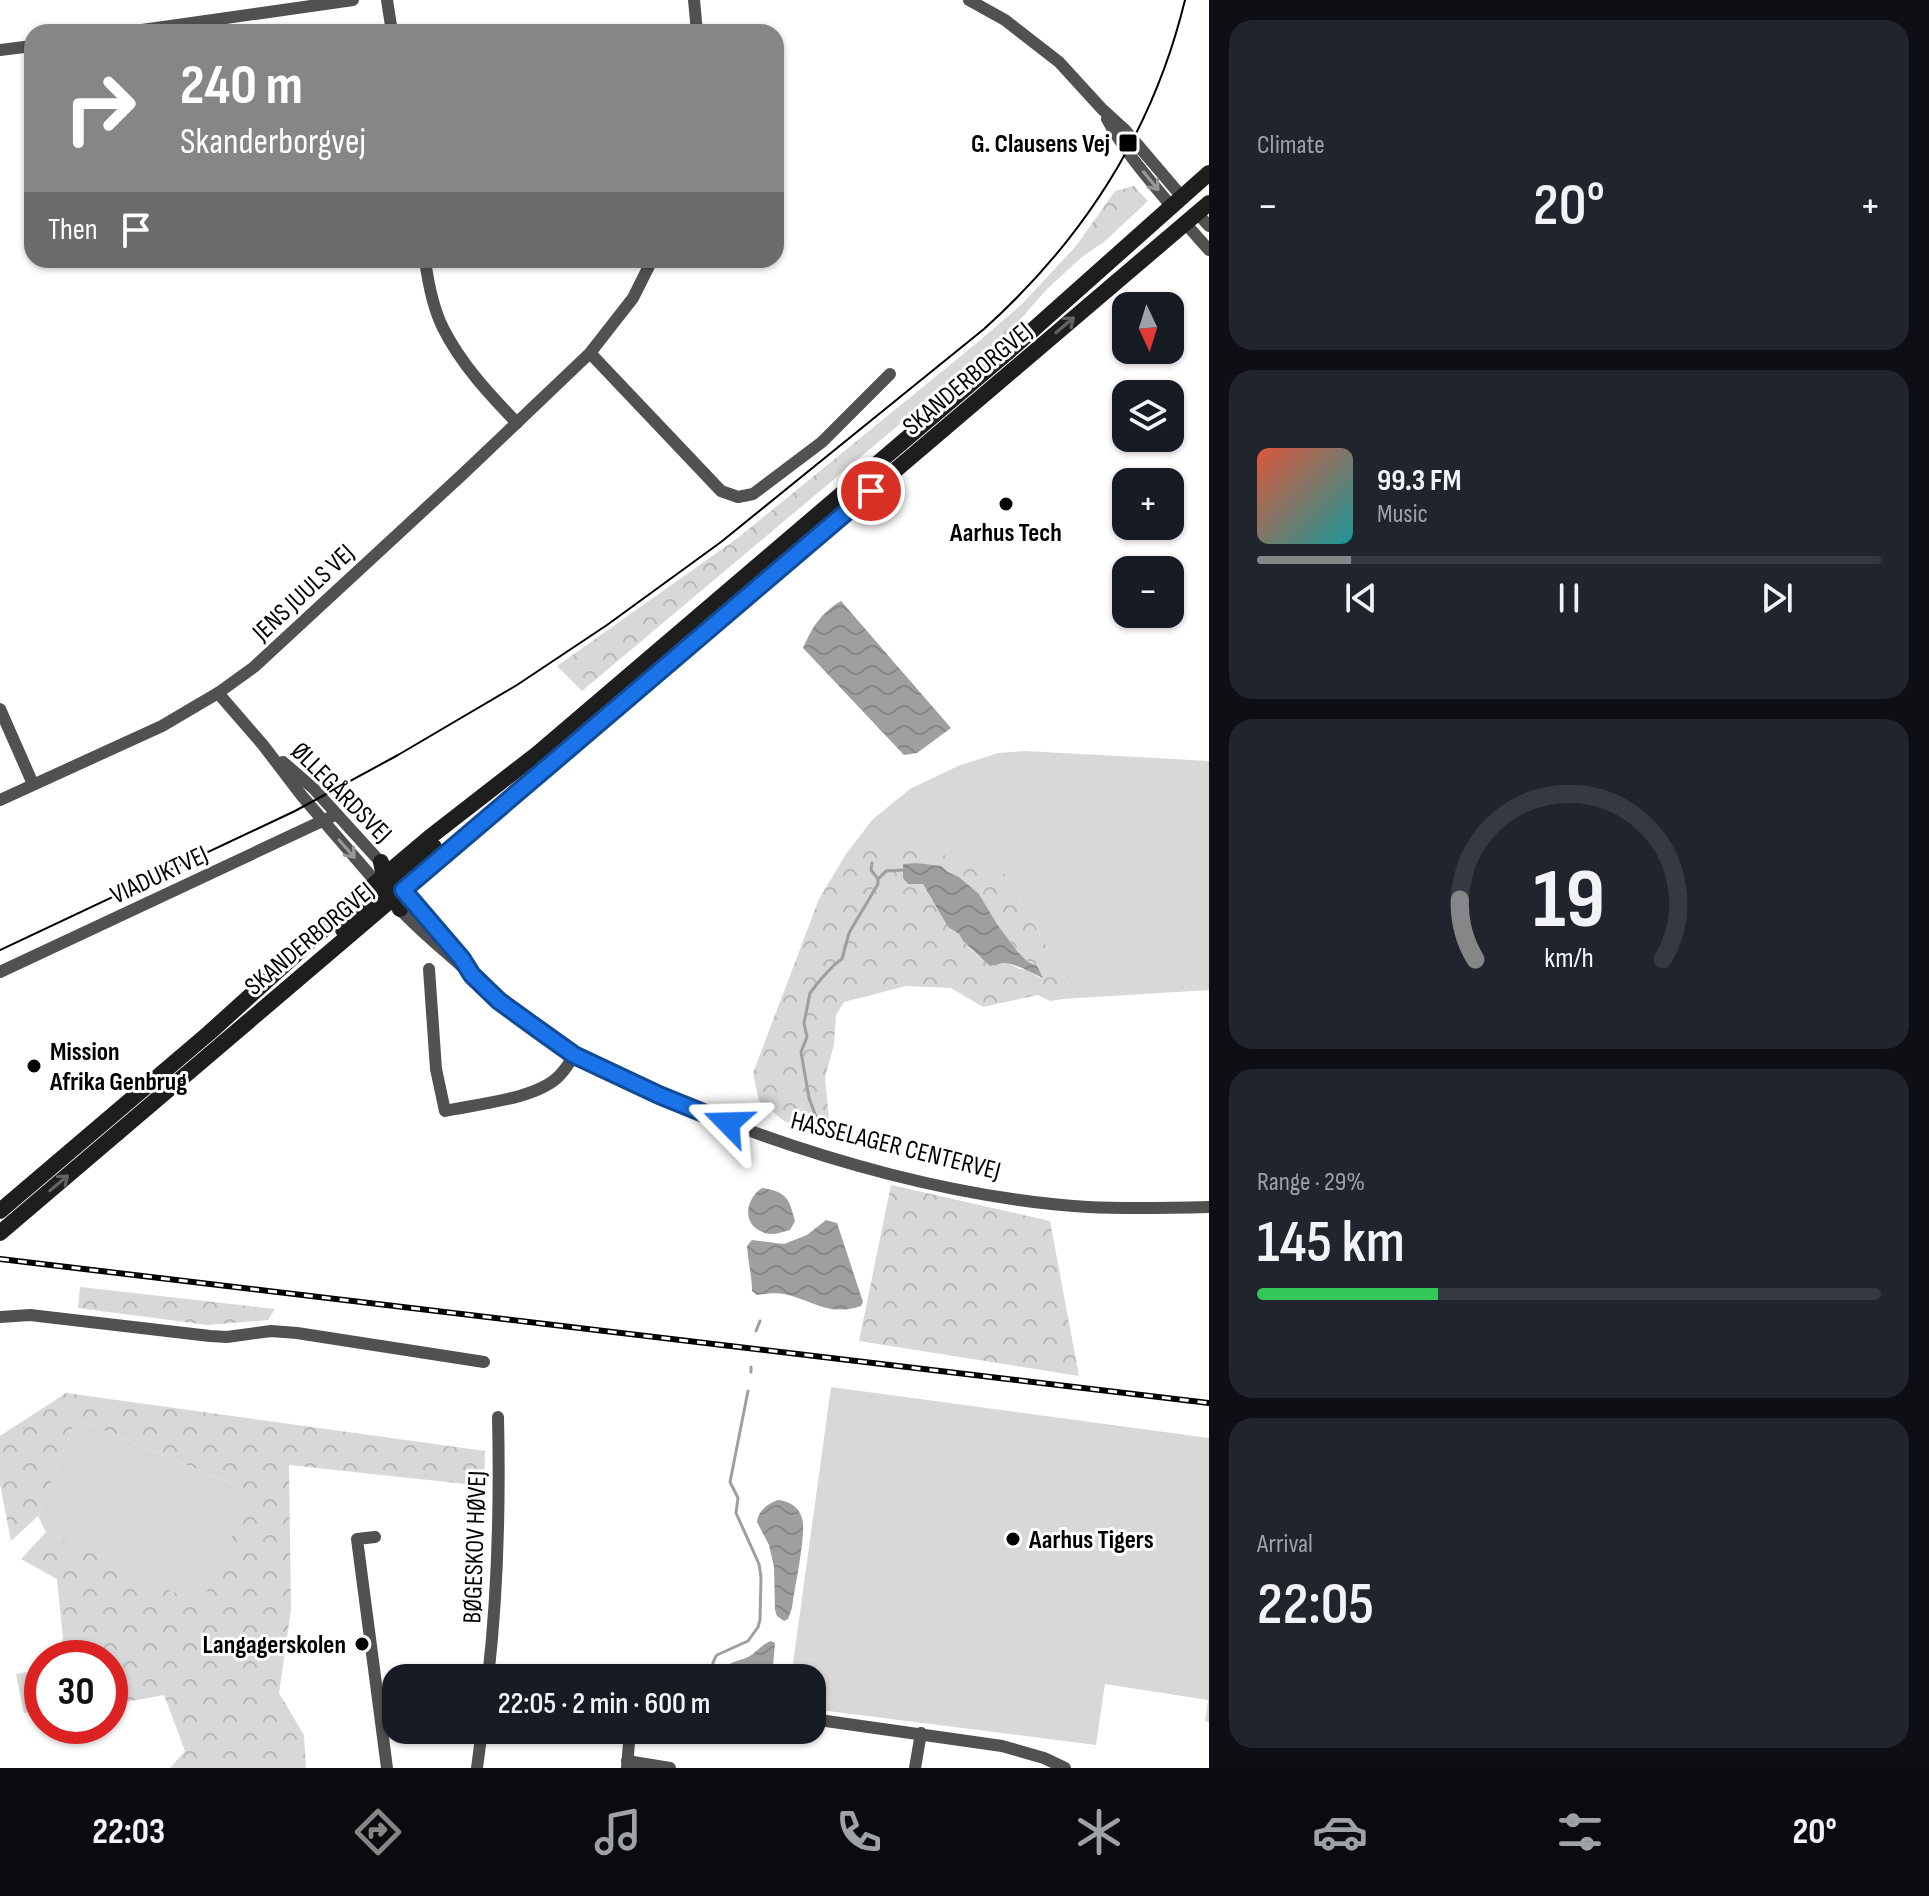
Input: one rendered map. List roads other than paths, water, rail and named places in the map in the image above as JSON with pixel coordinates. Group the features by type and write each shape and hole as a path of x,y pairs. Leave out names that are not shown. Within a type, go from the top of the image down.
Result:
{"main road":[{"name":"SKANDERBORGVEJ","path":"0,1233 296,981 389,886 507,777 1008,352 1209,173"},
{"path":"1177,201 1197,213"},
{"name":"SKANDERBORGVEJ","path":"0,1211 209,1033 1197,213"}],"street":[{"path":"184,24 353,0"},
{"path":"387,0 391,24"},
{"path":"694,0 696,24"},
{"path":"969,0 1005,20 1059,62 1125,130 1177,201"},
{"path":"0,50 24,47"},
{"path":"1197,213 1209,226"},
{"path":"1197,213 1209,250"},
{"path":"427,268 442,326 485,390 517,423"},
{"name":"JENS JUULS VEJ","path":"0,800 162,726 218,693 254,667 590,353 633,298 648,268"},
{"path":"590,353 721,491 738,497 753,494 822,442 890,374"},
{"name":"ØLLEGÅRDSVEJ","path":"218,693 263,745 313,788 329,818 389,886"},
{"path":"0,709 33,784"},
{"name":"ØLLEGÅRDSVEJ","path":"329,818 389,886"},
{"name":"VIADUKTVEJ","path":"0,972 329,818"},
{"name":"HASSELAGER CENTERVEJ","path":"389,886 462,959 472,975"},
{"name":"HASSELAGER CENTERVEJ","path":"389,886 472,975 518,1016 574,1055 728,1123 805,1150 888,1173 972,1191 1087,1207 1209,1207"},
{"path":"429,969 436,1069 445,1111 528,1094 559,1076 574,1055"},
{"path":"0,1317 30,1315 227,1337 271,1331 297,1333 484,1362"},
{"name":"BØGESKOV HØVEJ","path":"489,1664 497,1585 500,1493 498,1417"},
{"path":"375,1537 357,1539 387,1768"},
{"path":"826,1721 1002,1746 1044,1758 1065,1768"},
{"path":"915,1768 921,1733"},
{"path":"477,1768 480,1744"},
{"path":"629,1744 627,1765 670,1768"}],"water":[{"path":"841,601 951,728 917,753 904,755 803,648 818,621"},
{"path":"903,864 941,866 979,894 1017,951 1037,966 1043,978 1008,963 990,966 948,927 923,884 908,884 903,878"},
{"path":"762,1188 786,1197 795,1221 790,1230 768,1234 752,1225 749,1205"},
{"path":"826,1220 837,1223 863,1302 861,1306 830,1309 784,1294 757,1295 752,1291 747,1246 752,1240 784,1244 807,1235"},
{"path":"778,1500 796,1508 803,1525 792,1608 784,1621 775,1610 774,1567 769,1545 757,1522 764,1508"},
{"path":"775,1643 773,1664 729,1664 748,1657 765,1644"}],"waterway":[{"path":"872,863 871,870 878,879"},
{"path":"819,1125 809,1098 801,1052 807,1037 804,1023 810,993 842,959 849,933 878,879 886,871 904,870"},
{"path":"756,1331 760,1321"},
{"path":"751,1367 751,1372"},
{"path":"713,1664 717,1655 748,1641 760,1620 759,1564 736,1513 738,1498 730,1482 748,1391"}],"tram line":[{"path":"0,950 295,811 398,755 517,685 607,625 721,542 984,329 1053,258 1083,220 1134,138 1154,94 1185,0"}],"railway":[{"path":"0,1259 1209,1403"}],"place":[{"name":"G. Clausens Vej","path":"1128,143"},
{"name":"Aarhus Tech","path":"1006,504"},
{"name":"Mission Afrika Genbrug","path":"34,1066"},
{"name":"Aarhus Tigers","path":"1013,1539"},
{"name":"Langagerskolen","path":"362,1644"}]}
